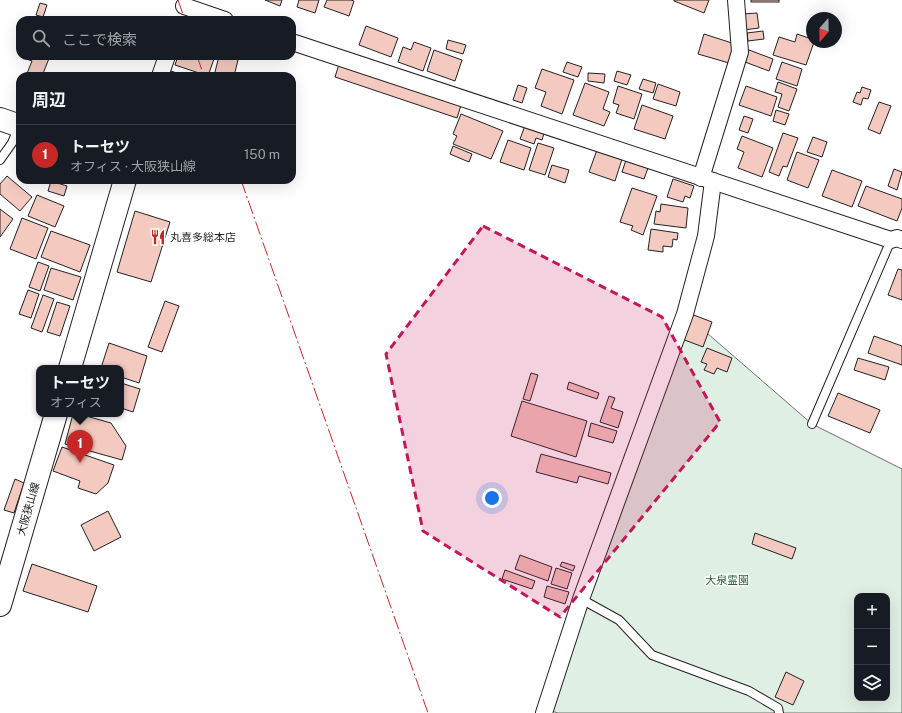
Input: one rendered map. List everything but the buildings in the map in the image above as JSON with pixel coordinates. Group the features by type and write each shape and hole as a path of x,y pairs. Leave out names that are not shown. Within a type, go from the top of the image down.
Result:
{"main road":[{"path":"71,365 124,184"},
{"name":"大阪狭山線","path":"0,605 55,417"}],"street":[{"path":"544,713 581,599 685,314 706,236 707,180 740,52 736,0"},
{"path":"183,9 210,16"},
{"path":"296,43 707,180 896,240"},
{"path":"161,72 166,60"}],"lane":[{"path":"0,160 12,142 13,124"},
{"path":"812,424 896,240"},
{"path":"581,599 619,620 652,655 749,691 778,708 779,713"}],"highlighted area":[{"path":"483,226 662,317 720,422 560,617 423,531 386,354"}],"green space":[{"name":"大泉霊園","path":"685,314 812,424 902,469 902,713 558,713 545,709"}],"power":[{"path":"178,0 184,16"},
{"path":"198,60 203,72"},
{"path":"242,184 428,713"}],"place":[{"name":"丸喜多総本店","path":"158,237"},
{"name":"トーセツ","path":"80,463"}]}
